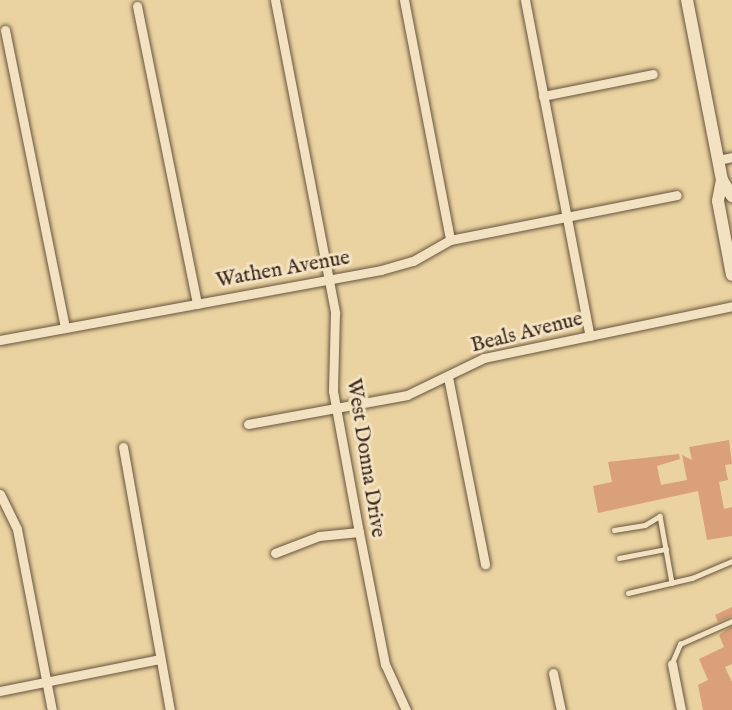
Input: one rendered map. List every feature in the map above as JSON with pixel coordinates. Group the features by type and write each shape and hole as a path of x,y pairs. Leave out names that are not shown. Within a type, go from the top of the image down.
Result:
{"main road":[{"path":"687,0 718,160 732,196"},
{"path":"727,179 718,201 732,275"}],"street":[{"name":"West Donna Drive","path":"275,0 335,313 336,408 383,655 404,706"},
{"path":"404,0 450,240"},
{"path":"526,0 590,336"},
{"path":"137,6 197,304"},
{"path":"5,30 65,328"},
{"path":"543,96 653,74"},
{"path":"718,160 732,157"},
{"name":"Wathen Avenue","path":"0,340 400,266 450,240 677,194"},
{"name":"Beals Avenue","path":"248,424 407,395 484,358 732,306"},
{"path":"448,377 485,564"},
{"path":"123,447 170,710"},
{"path":"0,494 18,529 52,710"},
{"path":"275,553 319,536 359,532"},
{"path":"0,691 160,659"},
{"path":"672,664 681,710"},
{"path":"553,673 561,710"},
{"path":"392,710 404,706"}],"lane":[{"path":"614,530 645,525 660,516 672,583"},
{"path":"619,558 666,549"},
{"path":"628,593 672,583 732,561"},
{"path":"672,664 680,644 732,621"}],"building":[{"path":"729,440 732,464 725,465 728,480 719,482 724,509 732,507 732,536 707,540 698,491 598,513 593,486 612,482 608,462 679,454 680,459 657,466 661,485 687,480 682,455 692,460 689,447"},
{"path":"732,607 732,616 718,622 715,615"},
{"path":"732,626 732,664 725,667 732,682 732,710 703,710 698,685 708,680 699,659 724,647 719,635"}]}
